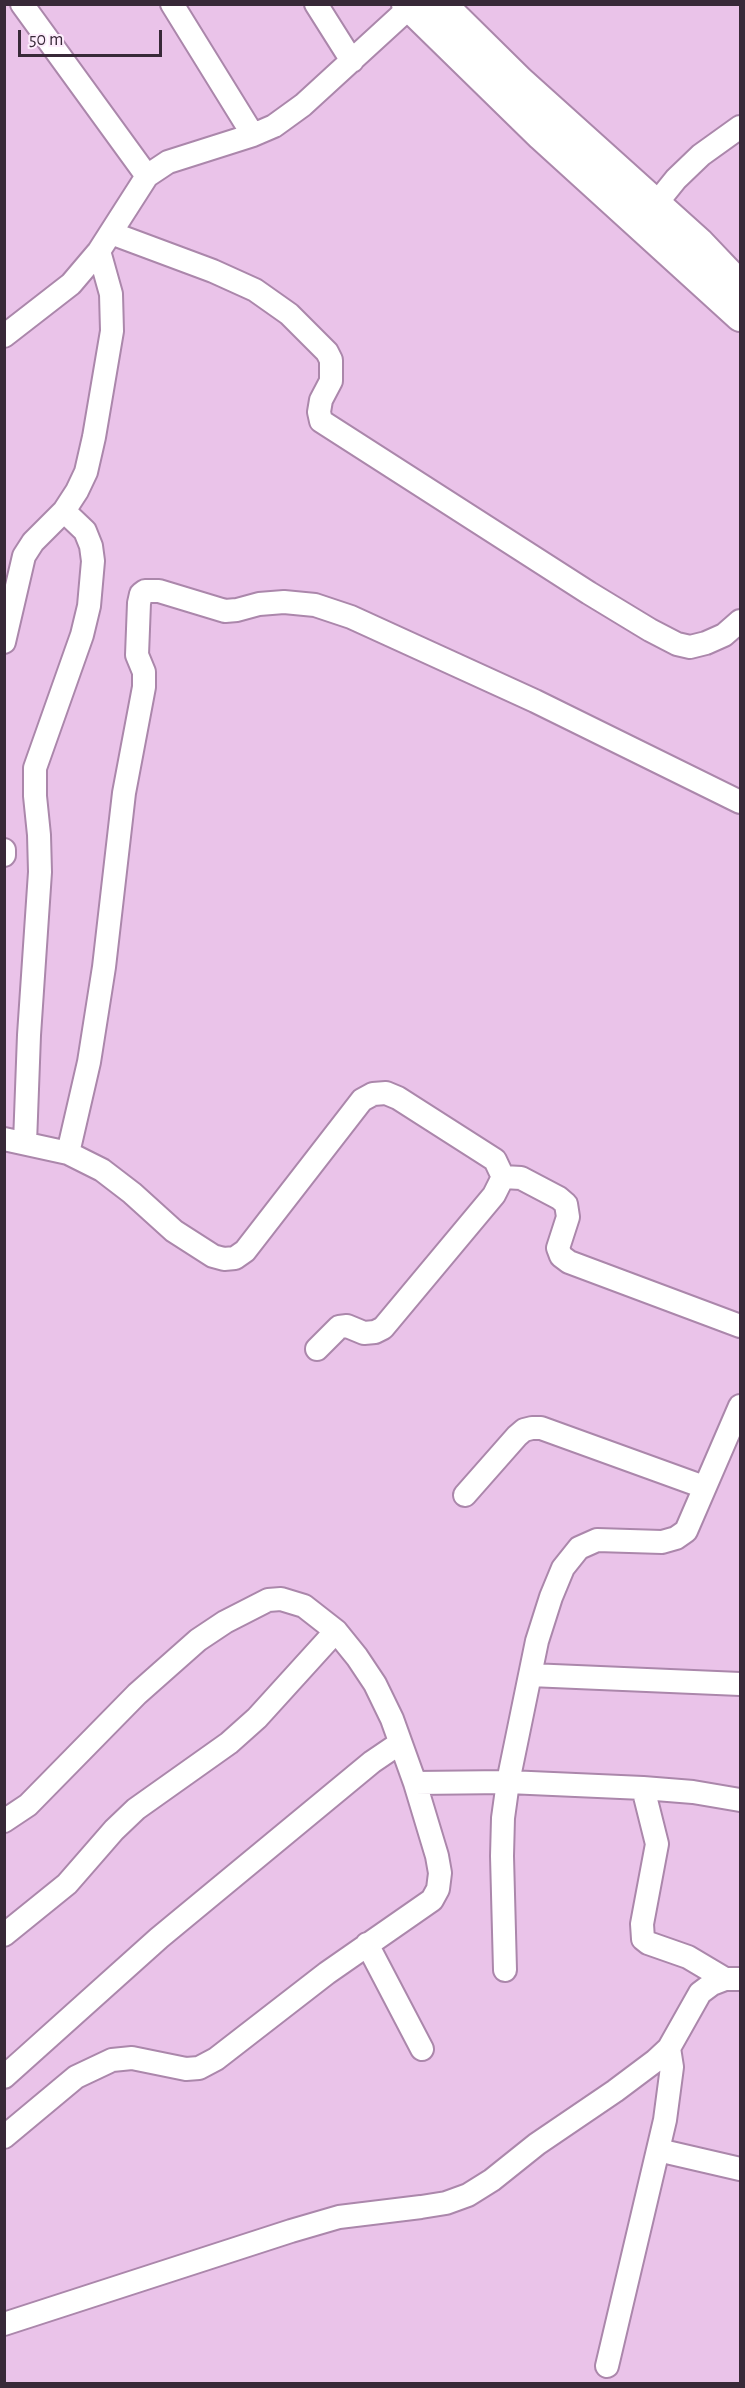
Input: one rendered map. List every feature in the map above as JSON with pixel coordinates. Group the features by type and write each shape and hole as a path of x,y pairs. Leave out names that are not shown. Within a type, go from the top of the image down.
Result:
{"street":[{"path":"22,4 147,176"},
{"path":"172,4 253,135"},
{"path":"316,4 352,61"},
{"path":"442,4 520,81 655,205 700,243 741,285"},
{"path":"4,336 71,284 105,242 147,176 168,162 274,126 303,105 408,6 541,136 741,317"},
{"path":"655,205 676,179 701,155 741,127"},
{"path":"4,642 8,613 24,556 33,542 64,511 86,472 112,331 111,294 105,242"},
{"path":"105,242 213,271 255,290 289,314 327,352 331,360 331,381 321,400 319,412 321,421 650,630 677,644 690,647 706,644 724,635 741,621"},
{"path":"64,511 85,531 91,546 93,561 89,606 82,635 35,768 34,796 39,835 40,872 29,1035 15,1141 68,1153 102,1170 132,1193 174,1231 213,1256 224,1259 235,1258 245,1251 362,1100 373,1094 386,1093 398,1098 495,1160 501,1168 503,1177 494,1195 383,1328 375,1332 364,1333 347,1326 339,1327 317,1349"},
{"path":"68,1153 89,1062 99,1003 123,793 144,687 144,672 137,655 139,603 141,594 145,591 159,591 225,611 284,602 315,606 351,617 535,701 741,802"},
{"path":"4,850 4,855"},
{"path":"503,1177 521,1178 566,1204 568,1217 558,1248 561,1256 569,1262 741,1326"},
{"path":"505,1970 503,1818 508,1782 537,1641 563,1568 579,1548 597,1540 662,1542 676,1538 686,1531 741,1407"},
{"path":"465,1494 517,1436 524,1430 532,1428 541,1428 704,1487"},
{"path":"4,1821 28,1805 171,1662 198,1640 225,1622 268,1600 281,1599 304,1606 336,1631 375,1684 392,1719 415,1783 440,1873 438,1889 432,1900 420,1910 367,1944 207,2064 199,2068 186,2069 132,2058 112,2060 76,2077 4,2137"},
{"path":"4,1935 67,1884 114,1830 136,1809 229,1743 257,1718 336,1631"},
{"path":"530,1675 741,1684"},
{"path":"4,2077 159,1938 372,1762 400,1743"},
{"path":"415,1783 508,1782 643,1788 741,1800"},
{"path":"643,1788 657,1844 642,1924 643,1939 648,1943 688,1957 733,1979"},
{"path":"367,1944 422,2049"},
{"path":"4,2324 339,2217 446,2203 468,2195 615,2091 669,2048 700,1993 712,1984 733,1979"},
{"path":"607,2366 671,2091 672,2067 669,2048"},
{"path":"658,2150 741,2169"}]}
